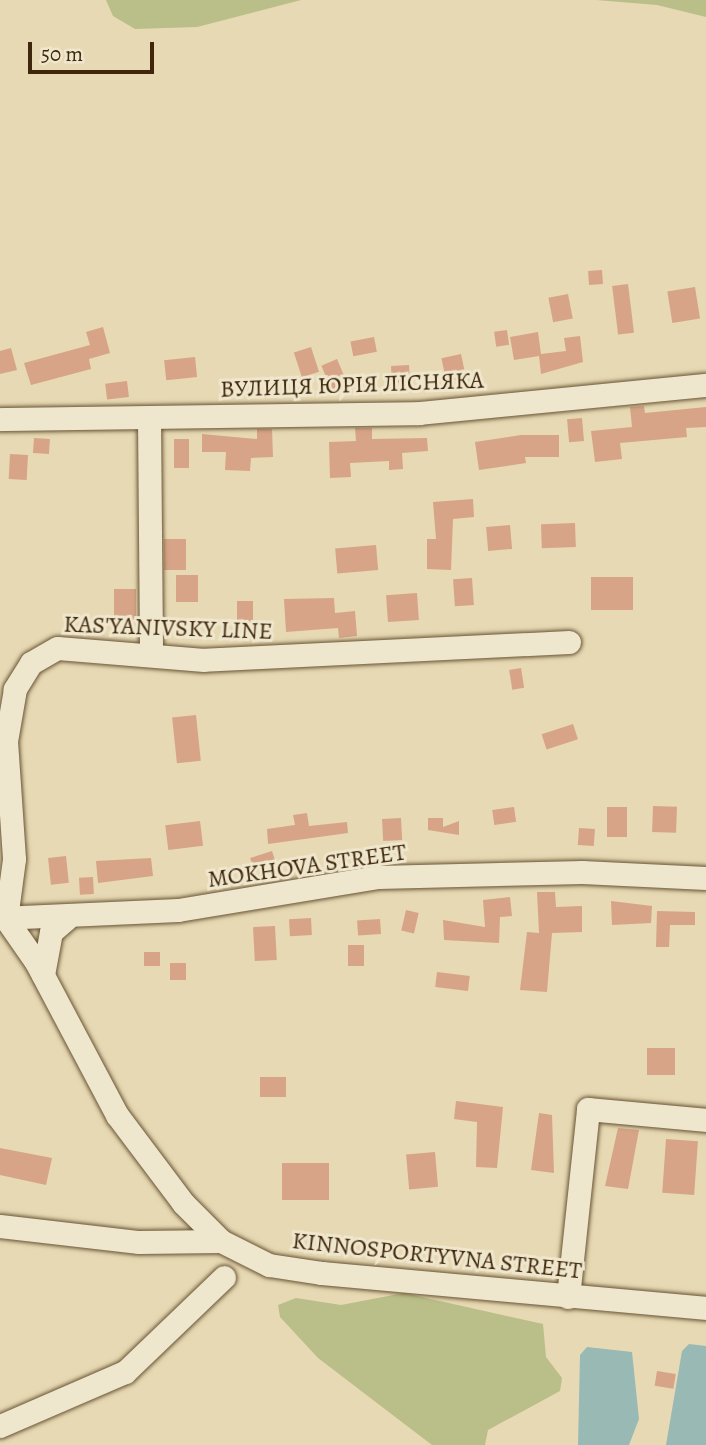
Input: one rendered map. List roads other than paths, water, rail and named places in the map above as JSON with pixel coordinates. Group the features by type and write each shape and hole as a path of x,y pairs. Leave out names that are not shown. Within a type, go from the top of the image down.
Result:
{"street":[{"name":"ВУЛИЦЯ ЮРІЯ ЛІСНЯКА","path":"0,419 419,413 706,385"},
{"path":"149,418 151,652"},
{"name":"KAS'YANIVSKY LINE","path":"3,918 14,859 6,741 15,689 31,663 57,648 151,652 204,660 569,642"},
{"name":"MOKHOVA STREET","path":"3,918 67,918 178,910 379,877 582,872 706,878"},
{"name":"KINNOSPORTYVNA STREET","path":"3,918 43,978 117,1115 183,1203 221,1241 269,1265 568,1297 706,1308"},
{"path":"43,978 45,947 67,918"},
{"path":"568,1297 588,1109 706,1120"},
{"path":"0,1226 139,1242 221,1241"},
{"path":"0,1426 125,1372 223,1277"}],"water":[{"path":"689,1344 706,1346 706,1445 666,1445 682,1351"},
{"path":"587,1347 632,1352 639,1419 629,1445 578,1445 580,1355"}]}
